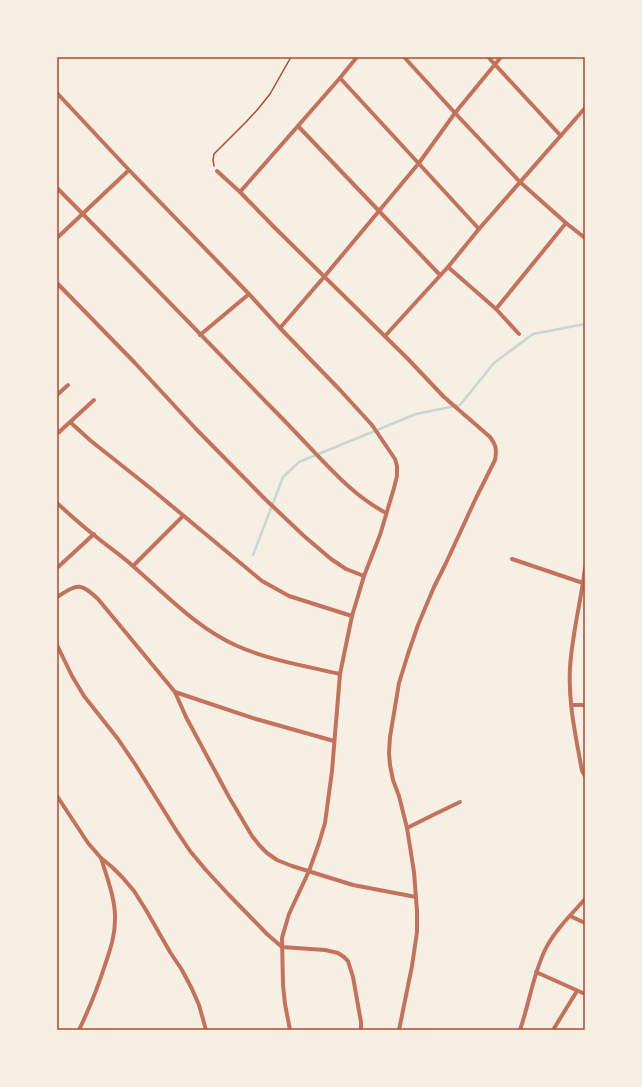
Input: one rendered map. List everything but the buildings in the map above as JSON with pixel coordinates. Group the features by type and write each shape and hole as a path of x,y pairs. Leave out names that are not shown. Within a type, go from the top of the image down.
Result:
{"street":[{"path":"240,192 357,57"},
{"path":"404,57 520,182 585,238"},
{"path":"488,57 561,136"},
{"path":"280,328 379,211 418,163 455,113 501,57"},
{"path":"340,78 479,229"},
{"path":"57,93 335,384 372,425 395,459 397,466 397,476 380,535 364,576 352,616 340,674 332,771 325,823 308,871 289,914 282,938 285,1004 290,1030"},
{"path":"384,336 448,267 479,229 585,108"},
{"path":"298,126 440,274"},
{"path":"57,238 130,170"},
{"path":"217,171 240,192 444,397 490,437 496,448 497,453 495,460 434,587 413,639 399,683 390,737 389,753 393,780 399,796 407,828 414,872 417,911 415,949 399,1030"},
{"path":"57,188 344,483 362,499 386,513"},
{"path":"496,309 566,222"},
{"path":"448,267 496,309 519,334"},
{"path":"57,283 265,499 331,559 346,569 364,576"},
{"path":"200,334 248,294"},
{"path":"57,395 68,385"},
{"path":"57,434 94,400"},
{"path":"70,422 91,441 262,581 295,598 352,616"},
{"path":"57,503 133,566 178,606 203,626 224,639 258,654 340,674"},
{"path":"133,566 184,516"},
{"path":"57,568 94,534"},
{"path":"512,559 583,583"},
{"path":"585,568 570,668 574,731 582,771 585,776"},
{"path":"57,597 79,586 89,590 175,692 229,797 252,836 267,853 277,860 292,866 353,885 416,897"},
{"path":"57,645 72,676 84,696 118,739 190,851 205,869 267,934 282,947 325,950 338,953 344,956 348,961 351,968 361,1022 361,1030"},
{"path":"175,692 256,719 334,741"},
{"path":"572,705 585,705"},
{"path":"57,796 101,858 112,866 134,891 192,988 199,1005 206,1030"},
{"path":"407,828 460,802"},
{"path":"79,1030 102,974 114,932 115,912 110,886 101,858"},
{"path":"520,1030 536,972 545,949 554,935 585,899"},
{"path":"570,916 585,923"},
{"path":"536,972 585,994"},
{"path":"553,1030 578,991"}],"path":[{"path":"217,171 214,166 214,154 219,147 246,122 270,94 291,57"}],"waterway":[{"path":"253,555 283,477 299,462 416,414 460,405 494,363 533,334 585,324"}]}
